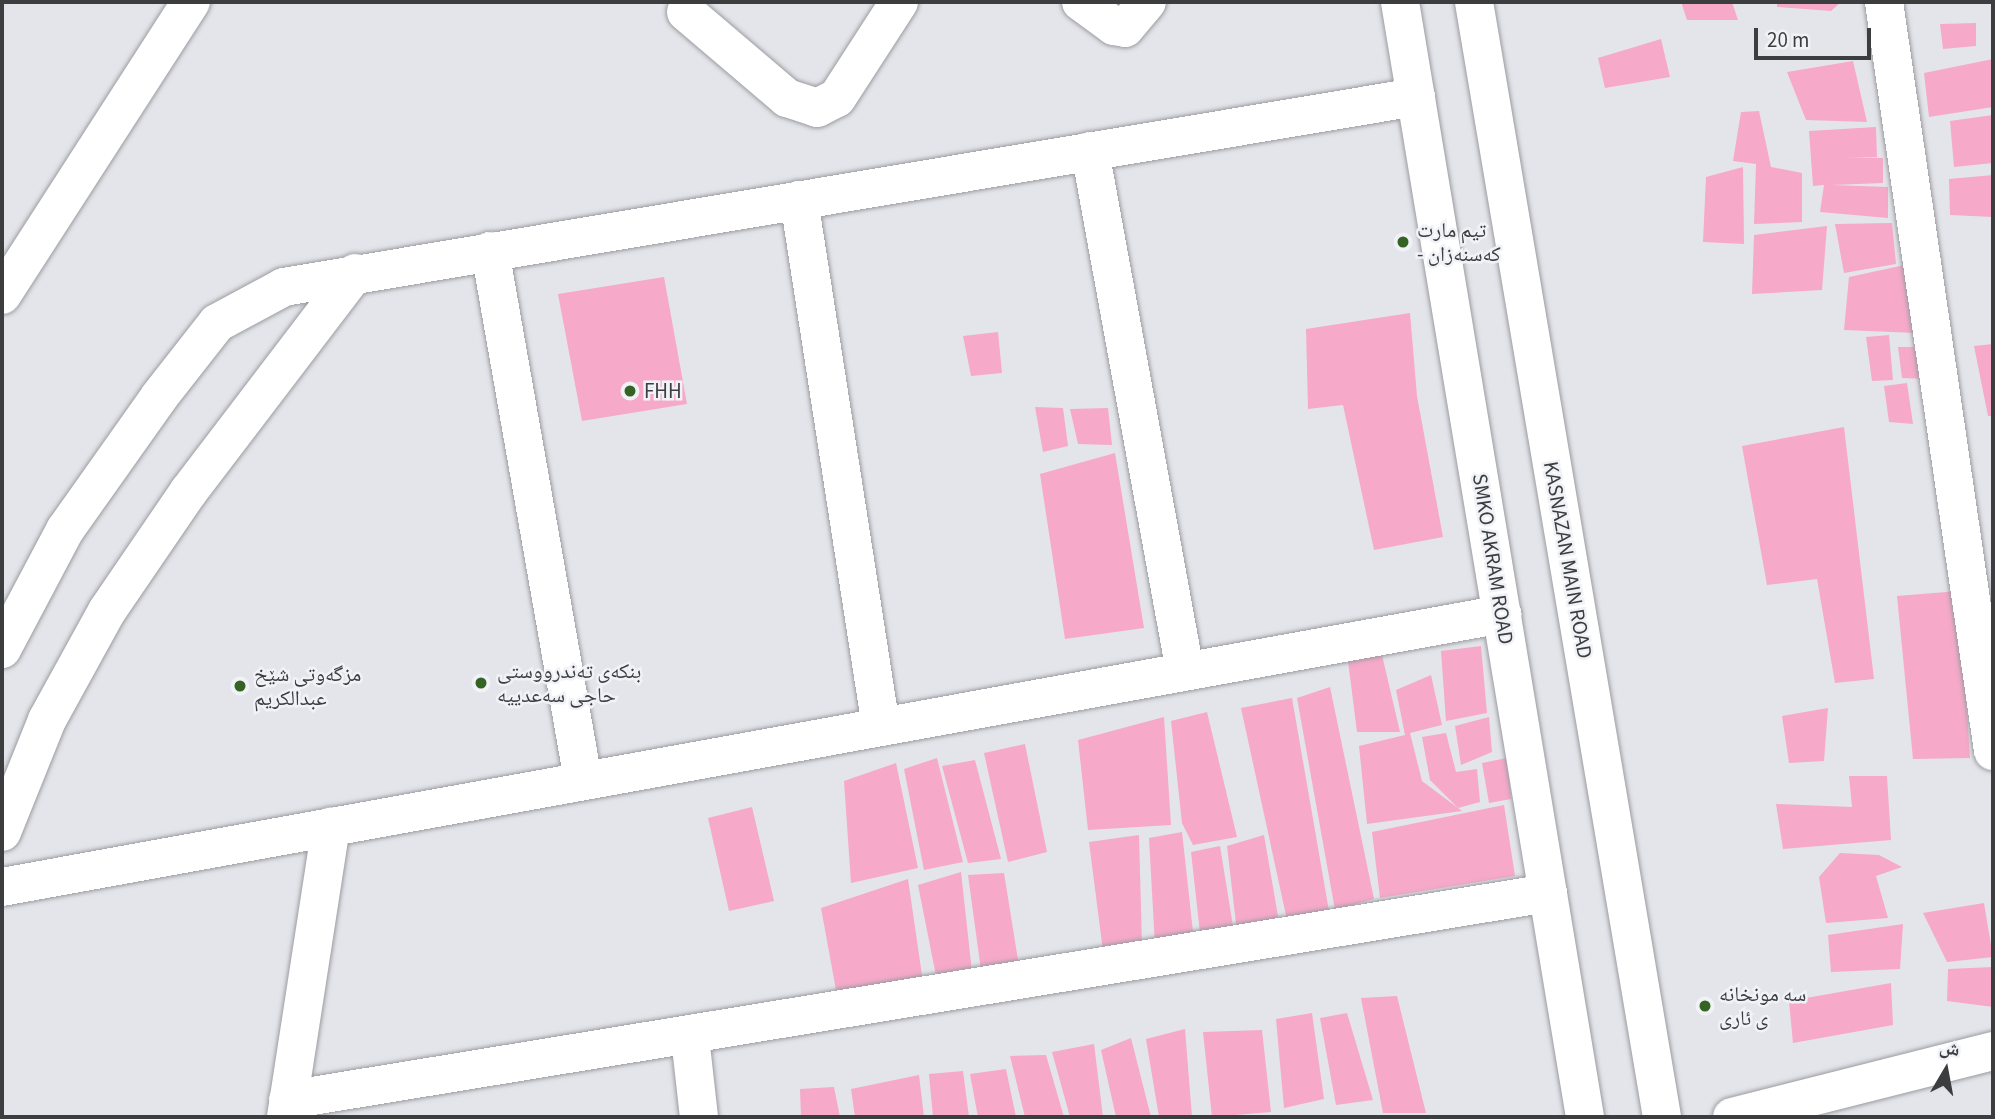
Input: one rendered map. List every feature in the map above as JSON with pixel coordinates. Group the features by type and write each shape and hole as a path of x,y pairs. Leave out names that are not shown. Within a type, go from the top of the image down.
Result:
{"main road":[{"path":"2,295 191,2"},
{"path":"1081,2 1114,26 1125,28 1147,2"},
{"name":"SMKO AKRAM ROAD","path":"1400,2 1585,1117"},
{"name":"KASNAZAN MAIN ROAD","path":"1474,2 1662,1117"},
{"path":"1884,2 1993,751"},
{"path":"687,12 787,98 817,108 837,98 894,3"},
{"path":"2,649 65,530 217,323 284,287 1416,96"},
{"path":"1090,151 1185,671"},
{"path":"799,200 881,727"},
{"path":"490,251 583,780"},
{"path":"2,832 47,720 107,611 189,491 355,273"},
{"path":"2,887 1502,614"},
{"path":"331,825 287,1108 690,1037 1548,893"},
{"path":"690,1037 699,1117"},
{"path":"1732,1117 1993,1051"}],"building":[{"path":"1681,2 1732,2 1738,20 1687,20"},
{"path":"1777,2 1841,2 1831,11 1777,7"},
{"path":"1976,23 1976,46 1943,49 1940,24"},
{"path":"1661,39 1670,77 1605,88 1598,58"},
{"path":"1993,59 1993,107 1929,117 1924,73"},
{"path":"1853,61 1867,122 1806,120 1787,72"},
{"path":"1759,111 1771,167 1802,173 1802,222 1754,224 1756,164 1733,161 1741,112"},
{"path":"1993,115 1993,163 1954,167 1950,121"},
{"path":"1876,127 1877,157 1846,157 1883,158 1883,183 1832,185 1888,187 1888,218 1820,212 1824,185 1813,186 1809,131"},
{"path":"1743,167 1744,244 1703,242 1706,177"},
{"path":"1993,175 1993,217 1950,215 1949,179"},
{"path":"1892,223 1896,264 1844,273 1835,224"},
{"path":"1827,226 1822,290 1752,294 1754,235"},
{"path":"1914,263 1916,333 1844,330 1849,277"},
{"path":"664,277 687,404 582,421 558,294"},
{"path":"1410,313 1417,396 1443,537 1374,550 1343,405 1308,409 1306,329"},
{"path":"998,332 1002,373 971,376 963,336"},
{"path":"1889,335 1893,380 1872,381 1866,337"},
{"path":"1993,344 1993,416 1988,416 1974,346"},
{"path":"1898,347 1924,347 1929,379 1902,378"},
{"path":"1907,383 1913,424 1889,422 1884,386"},
{"path":"1035,407 1063,408 1068,446 1043,452"},
{"path":"1108,408 1112,445 1078,444 1070,409"},
{"path":"1844,427 1874,679 1835,683 1817,579 1767,585 1742,446"},
{"path":"1115,453 1144,628 1065,639 1040,474"},
{"path":"1959,591 1970,758 1913,759 1897,596"},
{"path":"1481,646 1487,713 1446,721 1441,651"},
{"path":"1382,655 1400,732 1357,732 1348,661"},
{"path":"1431,675 1442,725 1410,733 1422,781 1462,811 1367,824 1359,746 1405,735 1396,690"},
{"path":"1330,687 1374,899 1335,910 1297,698"},
{"path":"1292,698 1329,911 1287,920 1241,708"},
{"path":"1828,708 1824,761 1789,763 1782,716"},
{"path":"1207,712 1237,837 1193,845 1182,823 1171,721"},
{"path":"1164,717 1171,825 1088,830 1078,740"},
{"path":"1489,717 1492,752 1461,765 1455,726"},
{"path":"1446,733 1456,772 1477,769 1480,802 1458,808 1430,780 1422,737"},
{"path":"1025,744 1047,852 1008,862 984,753"},
{"path":"937,758 963,862 924,870 904,769"},
{"path":"1507,758 1511,799 1489,803 1482,763"},
{"path":"975,760 1001,859 968,863 942,766"},
{"path":"896,763 918,868 851,883 844,781"},
{"path":"1849,776 1887,776 1891,840 1783,849 1776,804 1852,807"},
{"path":"1504,805 1515,876 1380,898 1372,832"},
{"path":"752,807 774,901 729,911 708,818"},
{"path":"1182,832 1194,941 1155,946 1149,838"},
{"path":"1139,835 1142,946 1104,959 1089,842"},
{"path":"1264,835 1279,922 1237,932 1227,846"},
{"path":"1220,846 1233,926 1201,942 1191,852"},
{"path":"1840,853 1879,855 1902,867 1876,876 1888,918 1826,923 1819,877"},
{"path":"961,872 973,981 938,986 918,885"},
{"path":"1004,873 1019,966 983,985 968,875"},
{"path":"908,879 924,989 836,990 821,908"},
{"path":"1984,903 1993,957 1947,962 1923,913"},
{"path":"1903,924 1900,969 1831,972 1828,935"},
{"path":"1993,967 1993,1007 1947,1001 1948,969"},
{"path":"1891,983 1893,1025 1793,1043 1789,1001"},
{"path":"1397,996 1426,1113 1383,1113 1361,998"},
{"path":"1312,1013 1324,1099 1284,1108 1276,1019"},
{"path":"1347,1013 1373,1100 1336,1105 1320,1018"},
{"path":"1185,1029 1192,1117 1159,1117 1146,1039"},
{"path":"1262,1030 1271,1112 1212,1117 1203,1032"},
{"path":"1131,1038 1151,1117 1116,1117 1101,1050"},
{"path":"1094,1044 1103,1117 1070,1117 1052,1052"},
{"path":"1046,1055 1064,1117 1025,1117 1010,1056"},
{"path":"1006,1069 1016,1117 978,1117 970,1074"},
{"path":"963,1071 969,1117 933,1117 929,1074"},
{"path":"919,1075 924,1117 855,1117 851,1089"},
{"path":"834,1087 840,1117 801,1117 800,1089"}],"place":[{"name":"تیم مارت - کەسنەزان","path":"1403,242"},
{"name":"FHH","path":"630,391"},
{"name":"بنکەی تەندرووستی حاجی سەعدییە","path":"481,683"},
{"name":"مزگەوتى شێخ عبدالکریم","path":"240,686"},
{"name":"سه مونخانه ی ئاری","path":"1705,1006"}]}
